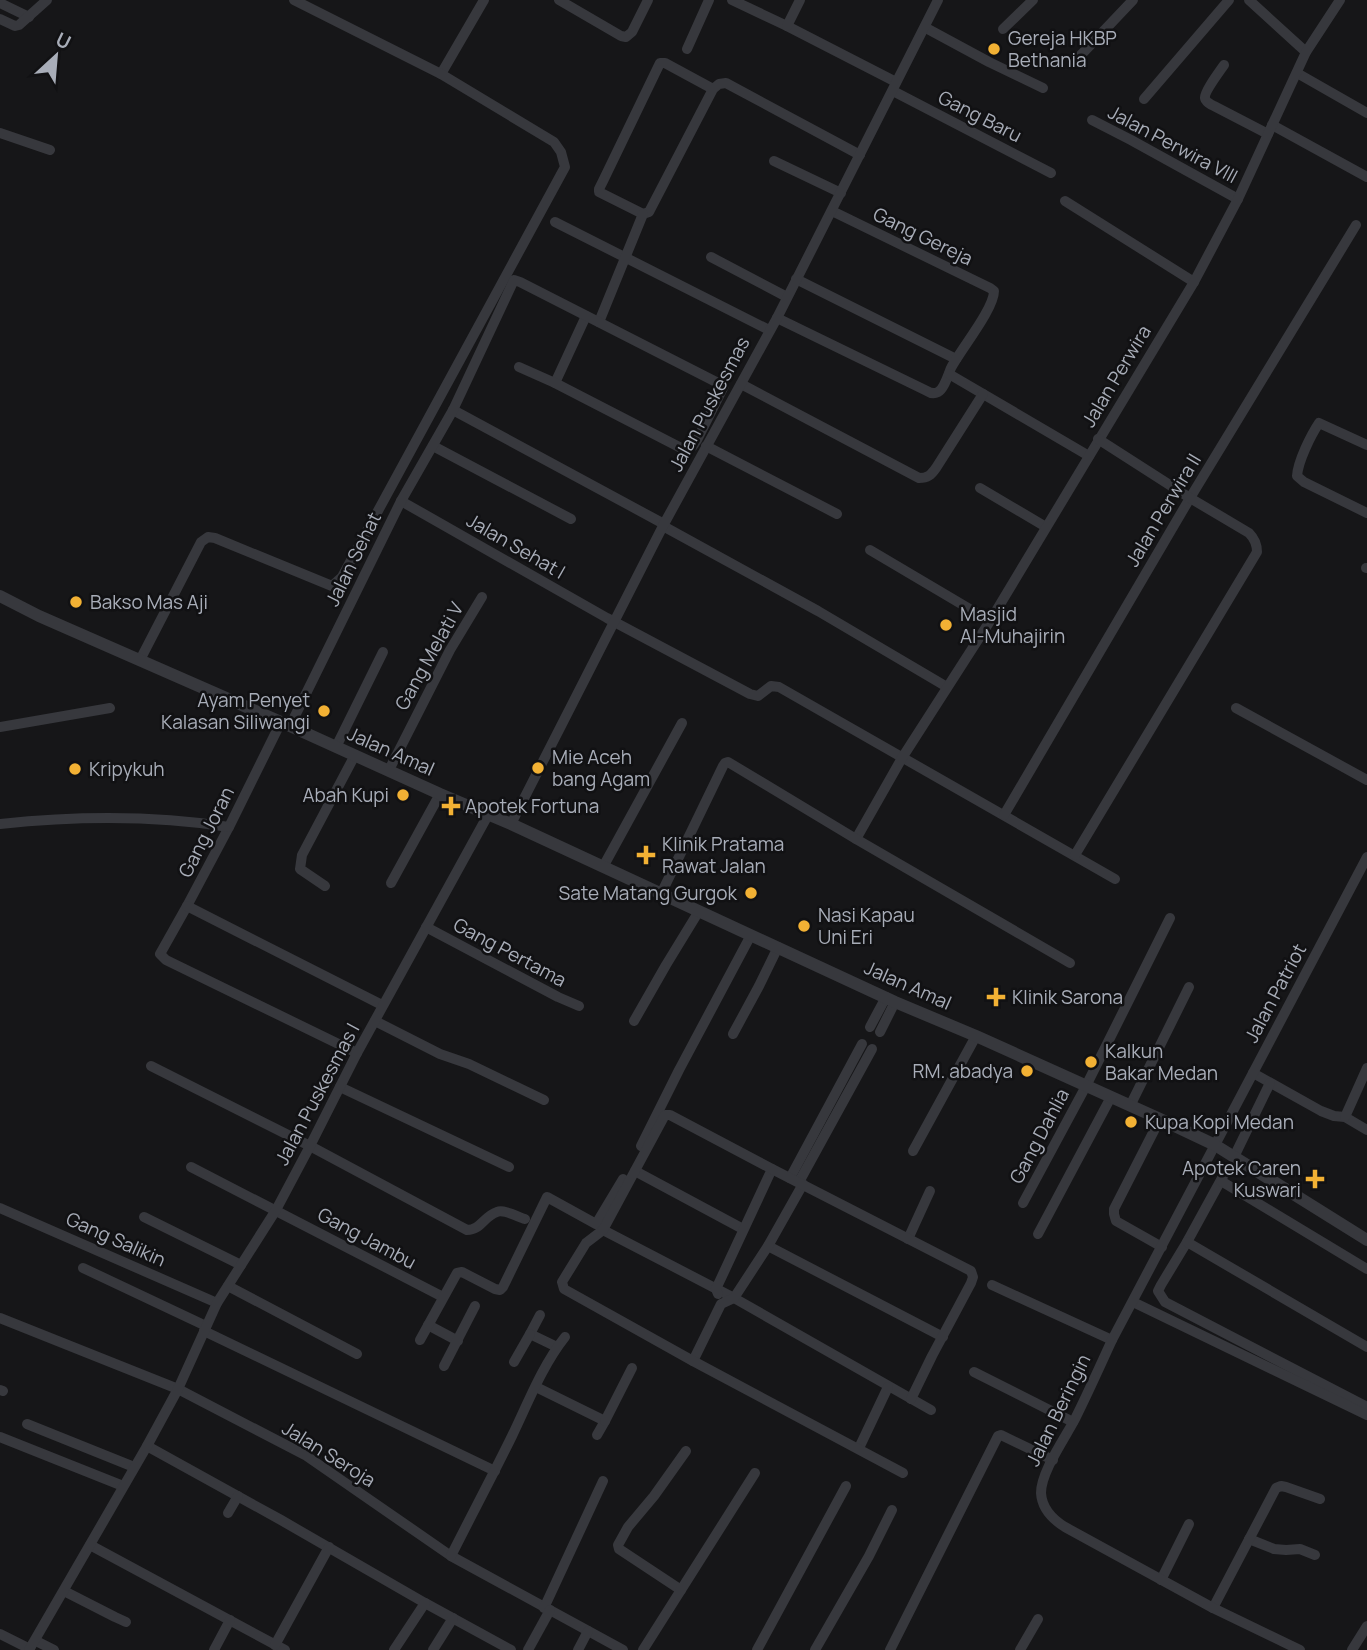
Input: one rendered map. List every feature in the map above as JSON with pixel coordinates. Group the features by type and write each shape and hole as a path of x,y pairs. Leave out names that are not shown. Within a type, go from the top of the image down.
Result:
{"street":[{"path":"0,19 15,26 21,24 47,0"},
{"path":"140,660 201,542 208,537 332,586 342,577 565,167 561,152 554,142 442,74 294,0"},
{"path":"442,74 484,0"},
{"path":"559,0 626,37 632,32 648,0"},
{"path":"687,49 709,0"},
{"name":"Gang Baru","path":"732,0 787,26 1051,173"},
{"path":"787,26 800,0"},
{"name":"Jalan Puskesmas","path":"510,824 664,525 777,318 939,0"},
{"path":"1003,29 1033,0"},
{"path":"1079,57 1133,0"},
{"path":"1144,99 1229,0"},
{"path":"1250,0 1306,52"},
{"name":"Jalan Perwira","path":"856,839 902,758 990,621 1194,282 1238,199 1306,52 1340,0"},
{"path":"0,3 29,17"},
{"path":"926,28 1043,88"},
{"path":"713,89 665,63 660,63 599,192 643,214 649,212 713,89 726,83 860,155"},
{"path":"1224,65 1209,87 1206,101 1367,177"},
{"path":"1297,73 1367,113"},
{"name":"Jalan Perwira VIII","path":"1092,120 1238,199"},
{"path":"0,133 50,150"},
{"path":"774,161 841,193"},
{"path":"1065,201 1194,282"},
{"name":"Gang Gereja","path":"832,211 994,291 989,308 956,359"},
{"path":"598,322 643,214"},
{"path":"555,222 769,330"},
{"name":"Jalan Perwira II","path":"1004,816 1190,498 1356,225"},
{"path":"711,257 787,297"},
{"path":"777,318 932,393 940,391 949,374 956,359 796,279"},
{"name":"Jalan Sehat","path":"286,724 401,501 453,410 514,280 586,316"},
{"path":"555,383 586,316 724,386 738,388 919,478 931,475 983,394"},
{"path":"519,367 685,450 697,440 724,386"},
{"path":"949,374 1089,456"},
{"path":"453,410 818,611 947,687"},
{"path":"1367,445 1319,423 1297,471 1297,476 1304,482 1367,513"},
{"path":"1075,855 1257,552 1257,544 1249,533 1098,439"},
{"path":"433,446 571,519"},
{"path":"706,446 836,514"},
{"path":"980,488 1046,527"},
{"name":"Jalan Sehat I","path":"401,501 754,696 771,686 779,687 1115,879"},
{"path":"870,550 990,621"},
{"name":"Jalan Amal","path":"0,596 39,616 510,824 890,999 1160,1119 1215,1145 1367,1240"},
{"name":"Gang Melati V","path":"389,770 450,650 482,597"},
{"path":"336,747 383,652"},
{"path":"0,727 110,708"},
{"path":"1236,708 1367,780"},
{"path":"603,867 682,723"},
{"name":"Gang Joran","path":"286,724 160,954 356,1053"},
{"path":"325,886 304,873 300,869 300,862 355,755"},
{"path":"661,894 727,762 1070,963"},
{"path":"391,883 440,794"},
{"name":"Jalan Puskesmas I","path":"32,1647 147,1446 178,1389 217,1303 276,1210 356,1053 488,815"},
{"path":"0,824 135,818 192,821 229,827"},
{"name":"Jalan Patriot","path":"1215,1145 1367,857"},
{"path":"187,906 382,1005"},
{"path":"634,1021 699,911"},
{"name":"Gang Dahlia","path":"1023,1203 1086,1086 1170,918"},
{"name":"Gang Pertama","path":"426,927 579,1006"},
{"path":"420,1340 457,1273 500,1290 547,1197 597,1223 630,1166 751,935"},
{"path":"733,1034 778,947"},
{"path":"1130,1107 1189,987"},
{"path":"875,1030 890,999"},
{"path":"375,1021 440,1054 469,1064 544,1100"},
{"path":"913,1151 976,1036"},
{"path":"693,1361 721,1304 734,1298 768,1246 797,1181 867,1046"},
{"path":"151,1066 310,1146 467,1230 476,1229 502,1211 525,1219"},
{"path":"1345,1117 1367,1068"},
{"path":"1253,1073 1328,1115 1345,1117 1367,1130"},
{"path":"1234,1157 1270,1083"},
{"path":"340,1087 509,1167"},
{"path":"1038,1234 1111,1097"},
{"path":"903,1473 564,1289 562,1282 586,1243 603,1230 667,1114 971,1271 973,1277 911,1399"},
{"path":"1160,1119 1114,1209 1114,1214 1116,1221 1162,1247"},
{"name":"Jalan Beringin","path":"1215,1145 1112,1340 1053,1460 1043,1481 1042,1497 1048,1513 1065,1527 1213,1608 1296,1649"},
{"name":"Gang Jambu","path":"191,1167 443,1297"},
{"path":"721,1304 716,1289 772,1169"},
{"path":"1227,1169 1158,1292 1165,1303 1367,1407"},
{"path":"635,1171 743,1229"},
{"path":"1221,1181 1367,1269"},
{"path":"908,1239 930,1191"},
{"name":"Gang Salikin","path":"0,1209 217,1303"},
{"path":"144,1217 241,1265"},
{"path":"603,1230 734,1298 931,1410"},
{"path":"1187,1242 1367,1347"},
{"path":"768,1246 943,1337"},
{"path":"83,1268 495,1471"},
{"path":"992,1285 1112,1340"},
{"path":"228,1286 357,1354"},
{"path":"1133,1302 1367,1415"},
{"path":"444,1366 475,1306"},
{"path":"514,1362 540,1315"},
{"name":"Jalan Seroja","path":"0,1318 178,1389 305,1455 451,1556 622,1650"},
{"path":"428,1325 458,1341"},
{"path":"530,1334 557,1347"},
{"path":"451,1556 536,1387 565,1337"},
{"path":"597,1435 632,1368"},
{"path":"974,1372 1073,1422"},
{"path":"536,1387 605,1421"},
{"path":"859,1448 888,1387"},
{"path":"27,1424 134,1467"},
{"path":"890,1650 998,1436 1001,1435 1053,1460"},
{"path":"0,1437 123,1486"},
{"path":"147,1446 511,1650"},
{"path":"681,1590 619,1549 618,1545 628,1527 686,1451"},
{"path":"643,1650 755,1473"},
{"path":"528,1650 603,1481"},
{"path":"757,1650 846,1486"},
{"path":"1213,1608 1276,1488 1286,1487 1320,1499"},
{"path":"228,1513 238,1496"},
{"path":"815,1650 892,1510"},
{"path":"1161,1580 1189,1524"},
{"path":"1249,1539 1274,1549 1300,1549 1315,1555"},
{"path":"90,1545 280,1647 329,1547"},
{"path":"64,1591 126,1622"},
{"path":"394,1650 425,1603"},
{"path":"433,1650 453,1619"},
{"path":"1020,1650 1038,1619"},
{"path":"214,1650 230,1620"},
{"path":"1352,1650 1367,1626"},
{"path":"578,1650 587,1631"},
{"path":"0,1634 32,1647 54,1650"}],"place":[{"name":"Gereja HKBP Bethania","path":"994,49"},
{"name":"Bakso Mas Aji","path":"76,602"},
{"name":"Masjid Al-Muhajirin","path":"946,625"},
{"name":"Ayam Penyet Kalasan Siliwangi","path":"324,711"},
{"name":"Mie Aceh bang Agam","path":"538,768"},
{"name":"Kripykuh","path":"75,769"},
{"name":"Abah Kupi","path":"403,795"},
{"name":"Apotek Fortuna","path":"451,806"},
{"name":"Klinik Pratama Rawat Jalan","path":"646,855"},
{"name":"Sate Matang Gurgok","path":"751,893"},
{"name":"Nasi Kapau Uni Eri","path":"804,926"},
{"name":"Klinik Sarona","path":"996,997"},
{"name":"Kalkun Bakar Medan","path":"1091,1062"},
{"name":"RM. abadya","path":"1027,1071"},
{"name":"Kupa Kopi Medan","path":"1131,1122"},
{"name":"Apotek Caren Kuswari","path":"1315,1179"}]}
